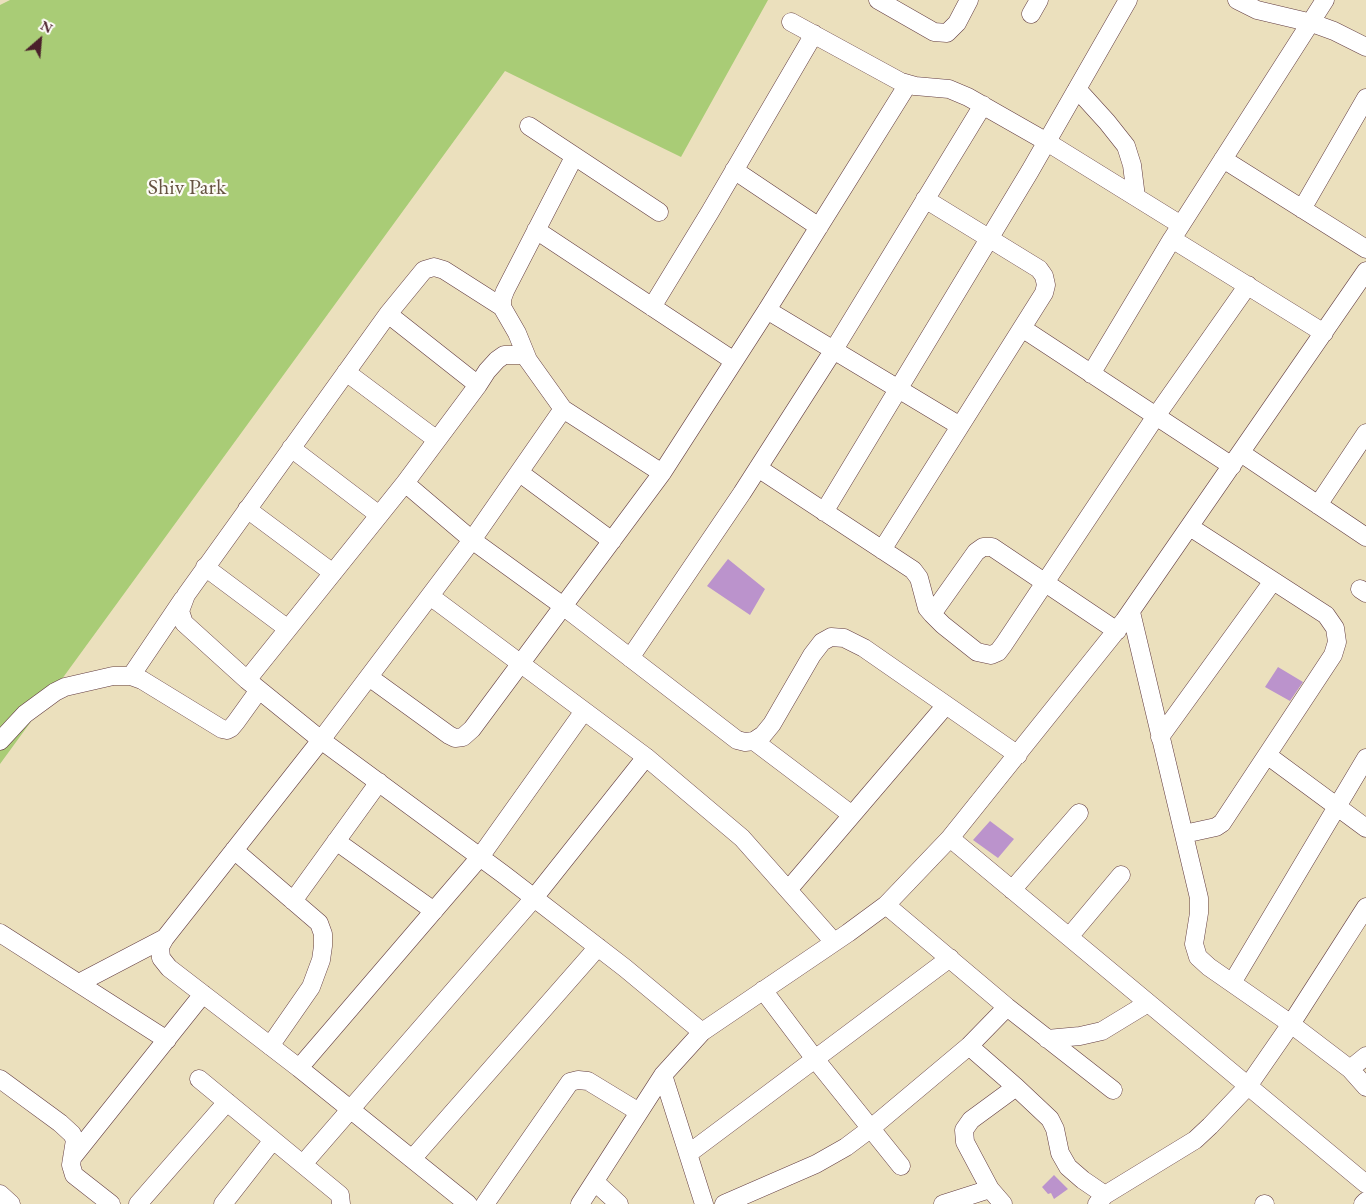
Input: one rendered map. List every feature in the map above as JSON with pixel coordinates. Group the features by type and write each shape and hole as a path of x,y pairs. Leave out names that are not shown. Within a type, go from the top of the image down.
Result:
{"street":[{"path":"880,0 934,32 948,32 957,23 969,0"},
{"path":"824,512 1047,142 1128,0"},
{"path":"1237,0 1257,10 1312,23 1334,31 1366,47"},
{"path":"1091,374 1176,232 1325,0"},
{"path":"791,22 901,82 949,89 968,97 1047,142 1136,197 1176,232 1248,285 1324,333"},
{"path":"652,307 814,34"},
{"path":"369,677 449,735 455,738 463,736 472,729 662,473 767,310 908,84"},
{"path":"1077,89 1126,146 1132,165 1136,197"},
{"path":"1302,209 1366,98"},
{"path":"630,658 758,468 833,350 982,105"},
{"path":"529,126 659,212"},
{"path":"502,307 505,291 574,157"},
{"path":"1223,159 1366,249"},
{"path":"734,170 819,227"},
{"path":"882,550 1044,293 1046,285 1044,276 1039,269 925,199"},
{"path":"536,230 734,361"},
{"path":"131,676 246,509 388,314 424,270 434,267 444,270 502,307 517,333 528,360 563,409 662,473"},
{"path":"580,1204 663,1075 702,1032 886,905 950,838 1117,632 1366,271"},
{"path":"758,468 913,570 919,578 927,608 932,614 978,652 991,655 998,652 1046,584 1156,416 1248,285"},
{"path":"767,310 960,426"},
{"path":"388,314 478,385"},
{"path":"1022,328 1156,416 1318,505 1366,538"},
{"path":"0,741 25,714 44,699 65,687 114,676 131,676 142,680 222,729 227,730 231,728 253,685 288,629 405,483 487,371 504,355 526,354"},
{"path":"346,372 437,440"},
{"path":"468,1204 352,1109 169,968 162,958 160,947 165,938 322,740 472,540 563,409"},
{"path":"1318,505 1365,437"},
{"path":"291,448 380,515"},
{"path":"520,473 612,541"},
{"path":"405,483 472,540 563,606 737,740 754,741 764,735 822,642 830,637 844,638 864,648 1018,755"},
{"path":"246,509 333,572"},
{"path":"1184,834 1216,827 1222,823 1333,655 1338,642 1335,628 1326,615 1190,527"},
{"path":"932,614 976,552 983,547 992,547 1117,632"},
{"path":"205,568 288,629"},
{"path":"1160,737 1273,580"},
{"path":"186,595 180,611 184,623 253,685 322,740 598,947 702,1032"},
{"path":"430,596 646,757 742,838 834,942"},
{"path":"1131,612 1199,898 1199,913 1194,944 1198,957 1350,1068 1366,1087"},
{"path":"788,890 946,706"},
{"path":"298,1068 480,857 584,711"},
{"path":"754,741 852,815"},
{"path":"1267,755 1366,828"},
{"path":"303,1164 534,898 646,757"},
{"path":"1232,983 1366,758"},
{"path":"293,901 378,782"},
{"path":"1012,890 1079,813"},
{"path":"950,838 1366,1184"},
{"path":"336,840 434,911"},
{"path":"234,850 319,923 323,934 324,946 321,960 311,987 270,1046"},
{"path":"1069,937 1121,875"},
{"path":"886,905 1007,1007 1113,1090"},
{"path":"969,1046 1050,1119 1055,1129 1060,1153 1068,1167 1101,1200 1195,1140 1248,1086 1291,1024 1366,907"},
{"path":"0,933 167,1040"},
{"path":"79,983 165,938"},
{"path":"412,1160 598,947"},
{"path":"688,1154 950,958"},
{"path":"764,990 815,1059 901,1166"},
{"path":"72,1158 203,994"},
{"path":"1047,1039 1080,1036 1102,1031 1148,1003"},
{"path":"724,1204 816,1164 846,1147 969,1046 1007,1007"},
{"path":"1350,1068 1366,1056"},
{"path":"663,1075 704,1204"},
{"path":"0,1079 72,1134 75,1140 71,1165 74,1175 111,1204"},
{"path":"199,1079 340,1195 341,1204"},
{"path":"485,1204 570,1082 578,1080 588,1081 640,1112"},
{"path":"1004,1204 990,1189 965,1142 964,1130 971,1120 1016,1087"},
{"path":"138,1204 227,1102"},
{"path":"223,1204 273,1140"},
{"path":"595,1182 619,1204"},
{"path":"942,1204 990,1189"},
{"path":"1363,1204 1366,1201"}],"green space":[{"name":"Shiv Park","path":"10,0 768,0 681,157 505,71 0,764 0,5"}],"building":[{"path":"728,559 765,589 750,615 707,586"},
{"path":"1278,667 1303,682 1290,701 1265,687"},
{"path":"990,821 1014,839 998,858 973,840"},
{"path":"1054,1175 1068,1189 1054,1199 1051,1193 1048,1194 1042,1187"}]}
